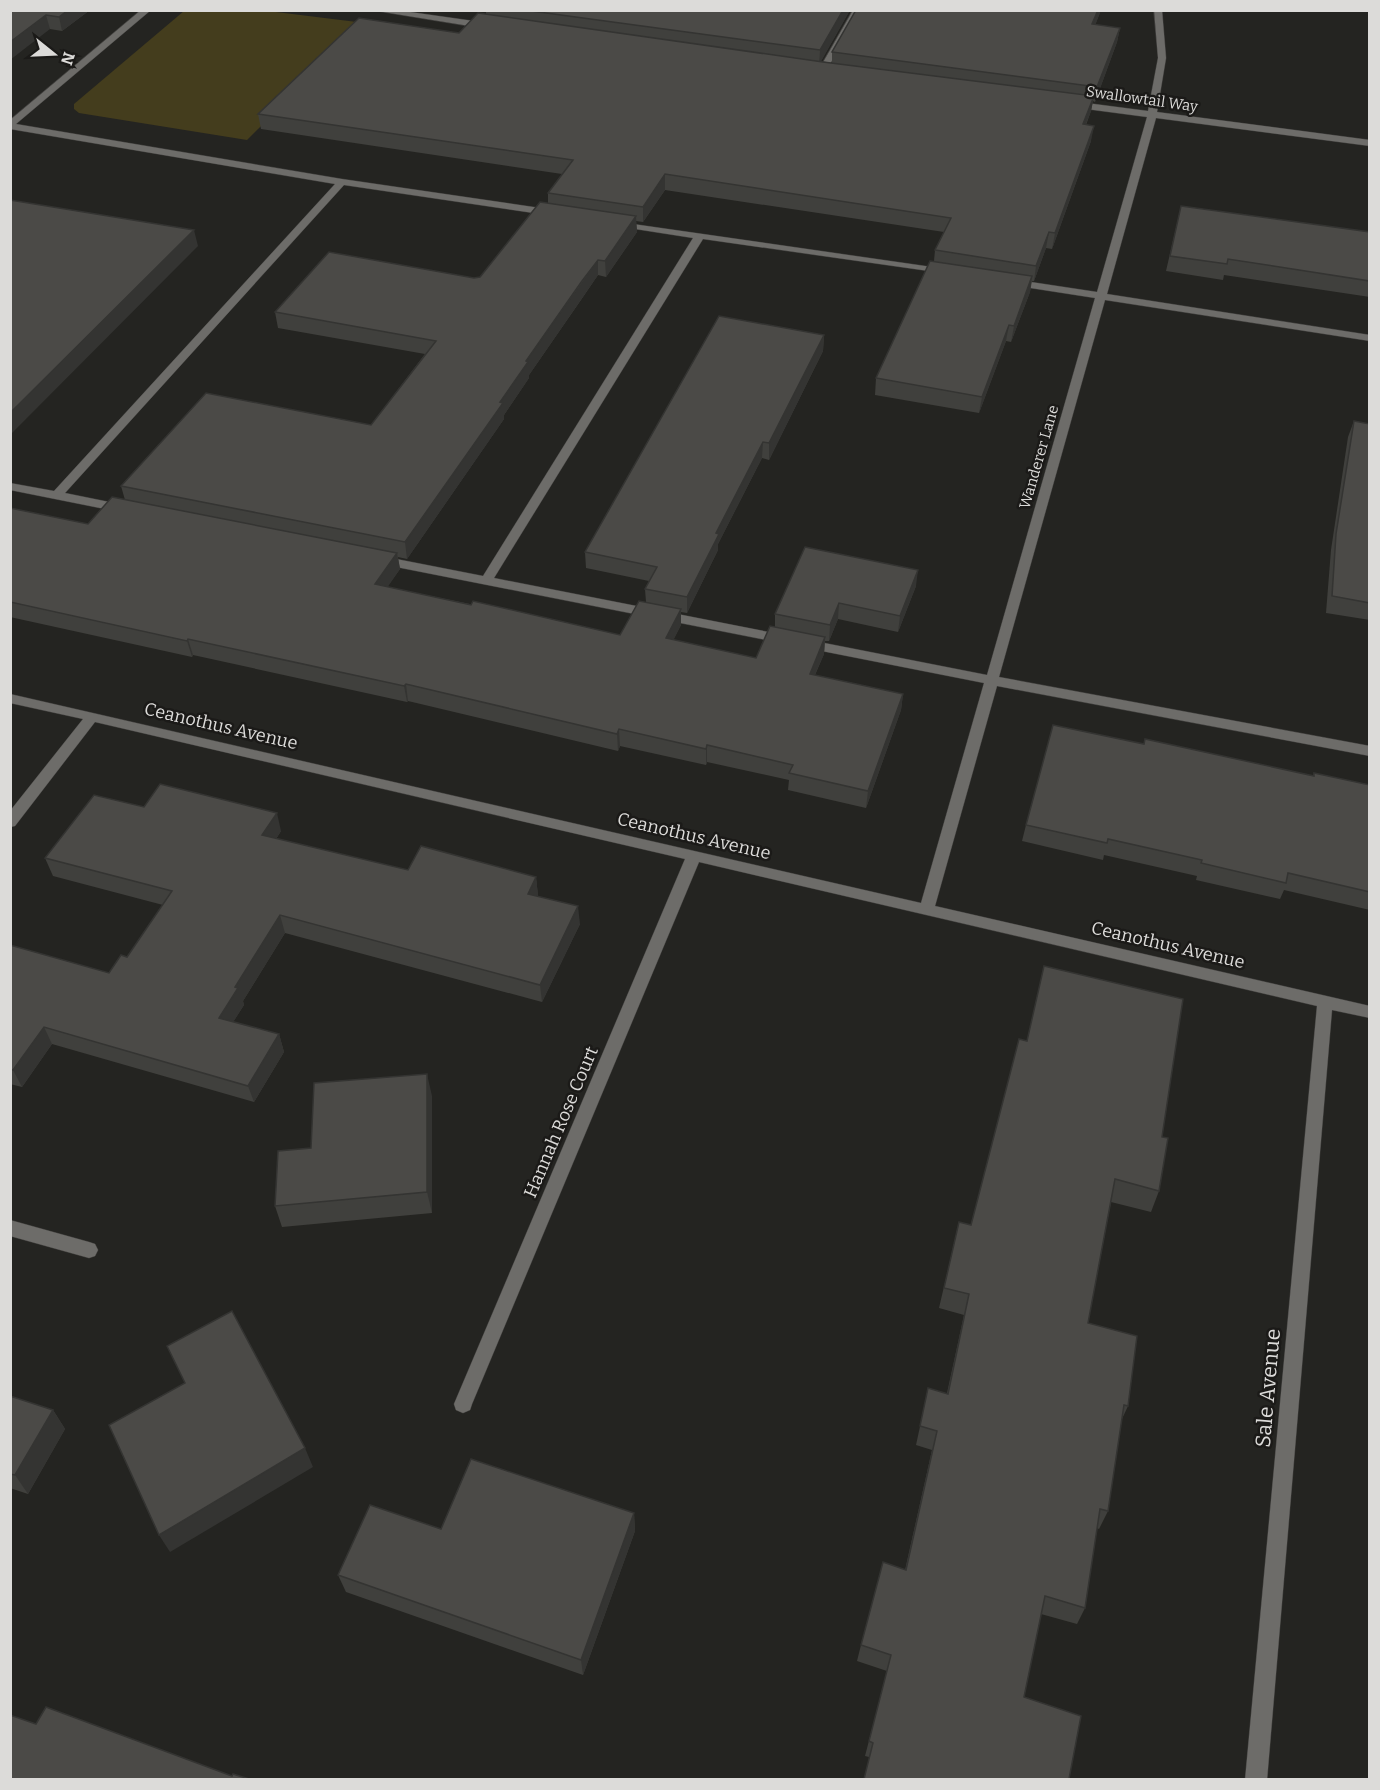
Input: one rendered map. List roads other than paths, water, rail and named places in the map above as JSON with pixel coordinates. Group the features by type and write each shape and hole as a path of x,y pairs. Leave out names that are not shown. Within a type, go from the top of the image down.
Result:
{"street":[{"path":"10,125 147,10"},
{"path":"375,10 503,28"},
{"path":"444,20 453,10"},
{"path":"822,70 857,10"},
{"name":"Wanderer Lane","path":"927,909 990,680 1152,115 1162,58 1158,10"},
{"path":"810,69 834,72"},
{"name":"Swallowtail Way","path":"1058,102 1370,144"},
{"path":"10,125 342,182 561,214"},
{"path":"57,495 342,182"},
{"path":"608,221 959,274"},
{"path":"486,582 700,235"},
{"path":"995,279 1370,338"},
{"path":"10,486 138,512"},
{"path":"370,558 1370,752"},
{"name":"Ceanothus Avenue","path":"10,698 1370,1012"},
{"path":"10,822 93,716"},
{"name":"Hannah Rose Court","path":"463,1404 694,856"},
{"name":"Sale Avenue","path":"1256,1779 1325,1001"},
{"path":"10,1228 89,1250"}]}
